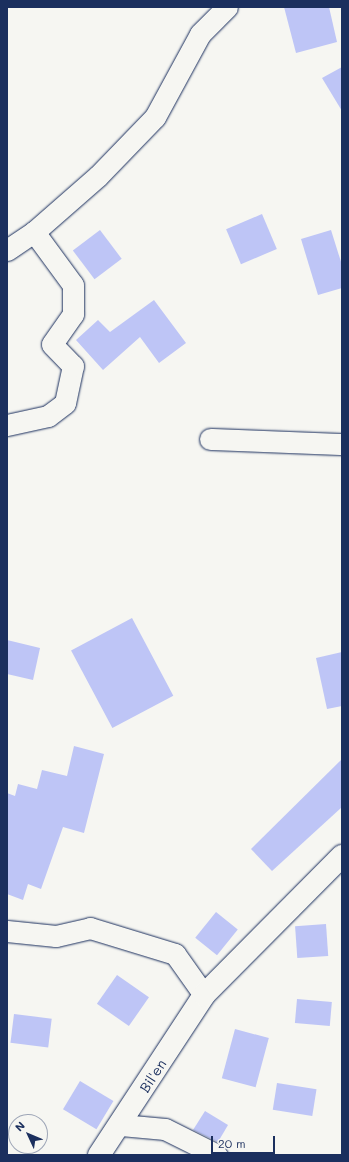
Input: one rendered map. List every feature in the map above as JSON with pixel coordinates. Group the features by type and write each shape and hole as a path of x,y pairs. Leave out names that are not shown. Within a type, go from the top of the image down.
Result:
{"street":[{"path":"7,250 34,232 98,176 155,117 200,34 227,7"},
{"path":"7,425 48,416 65,403 73,366 52,344 73,314 74,285 34,232"},
{"path":"210,439 342,444"},
{"name":"Bil'en","path":"99,1155 121,1126 204,995 342,856"},
{"path":"7,931 56,936 90,928 175,954 204,995"},
{"path":"121,1126 165,1129 217,1155"}],"building":[{"path":"284,7 329,7 337,42 296,53"},
{"path":"342,67 342,111 322,78"},
{"path":"262,214 277,249 241,264 226,229"},
{"path":"100,230 122,259 95,279 73,250"},
{"path":"331,230 342,265 342,288 318,295 301,239"},
{"path":"154,300 186,343 159,363 140,337 103,370 76,340 98,320 110,332"},
{"path":"132,618 173,696 112,728 71,650"},
{"path":"7,640 40,648 33,680 7,674"},
{"path":"342,652 342,706 327,709 316,658"},
{"path":"74,746 104,754 84,833 63,827 41,889 28,884 23,900 7,894 7,793 15,796 18,784 37,789 42,770 67,776"},
{"path":"342,759 342,807 272,871 251,849"},
{"path":"216,912 238,930 217,955 195,938"},
{"path":"326,924 328,956 297,958 295,926"},
{"path":"117,975 149,997 129,1026 97,1004"},
{"path":"297,999 332,1002 330,1026 295,1023"},
{"path":"14,1014 52,1019 48,1047 10,1043"},
{"path":"235,1029 269,1038 256,1087 222,1078"},
{"path":"80,1081 113,1101 96,1129 63,1109"},
{"path":"277,1083 317,1089 312,1116 273,1110"},
{"path":"205,1111 228,1125 218,1142 193,1130"}]}
